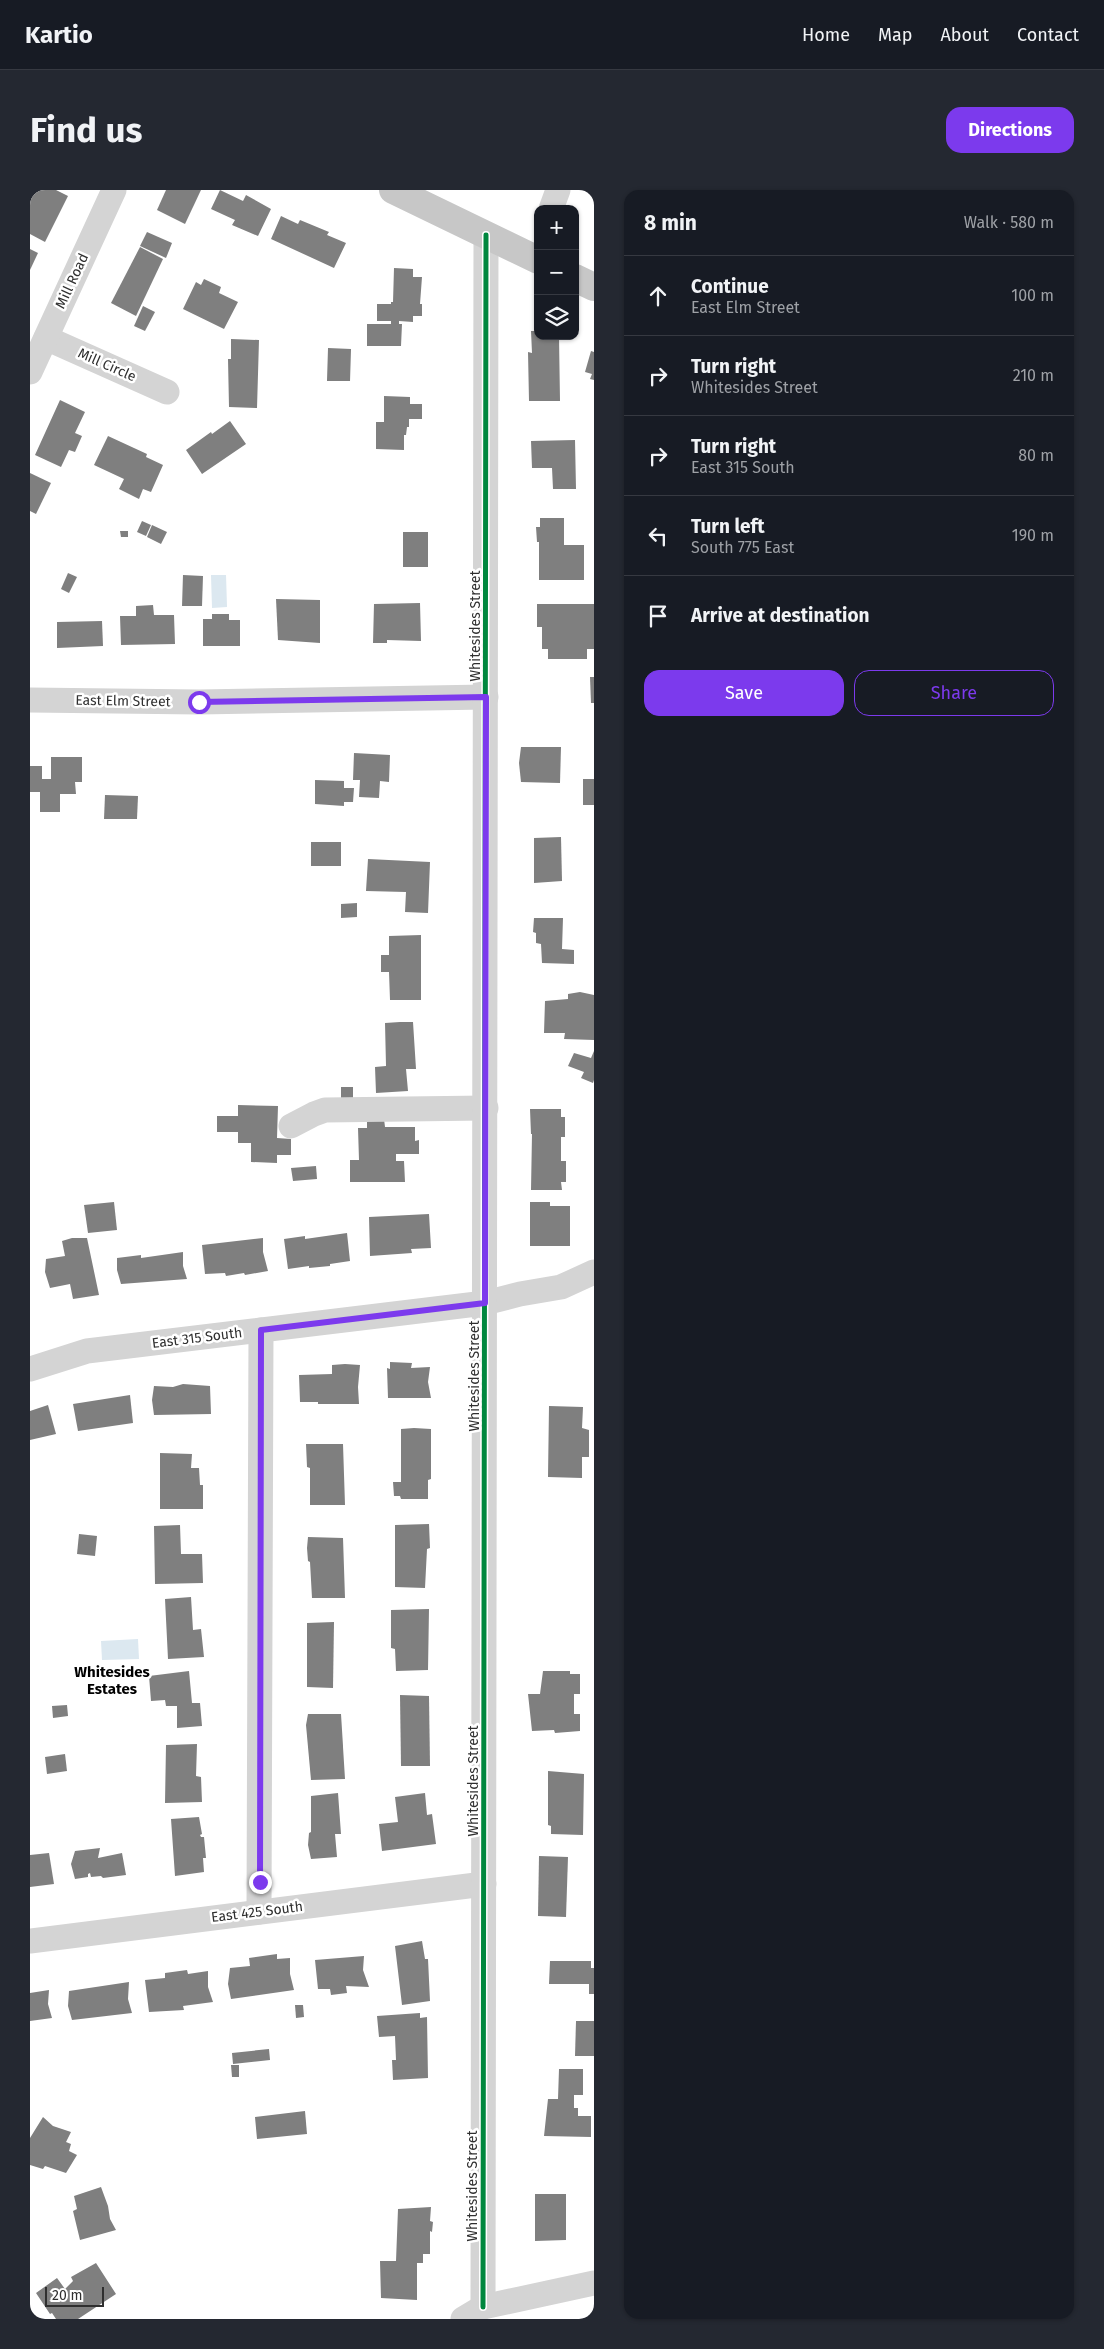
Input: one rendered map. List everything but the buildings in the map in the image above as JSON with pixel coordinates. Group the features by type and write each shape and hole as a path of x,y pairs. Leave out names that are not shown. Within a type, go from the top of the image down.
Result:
{"main road":[{"path":"393,190 486,235 534,253"},
{"path":"579,280 594,287"}],"street":[{"name":"Mill Road","path":"30,372 114,190"},
{"path":"552,205 558,190"},
{"name":"Whitesides Street","path":"473,2313 484,1884 486,235"},
{"name":"Mill Circle","path":"46,338 168,392"},
{"name":"East Elm Street","path":"30,700 199,702 486,697"},
{"path":"291,1126 325,1110 486,1108"},
{"name":"East 315 South","path":"30,1369 86,1351 485,1303 520,1294 561,1288 594,1272"},
{"path":"260,1912 261,1330"},
{"name":"East 425 South","path":"30,1941 484,1884"},
{"path":"473,2313 594,2283"}],"shaded area":[{"path":"211,575 226,575 227,607 212,608"},
{"path":"138,1639 139,1659 102,1660 101,1641"}],"cycle path":[{"path":"483,2307 486,235"}],"district":[{"name":"Whitesides Estates","path":"112,1680"}],"route":[{"path":"199,702 486,697 485,1303 261,1330 260,1882"}]}
